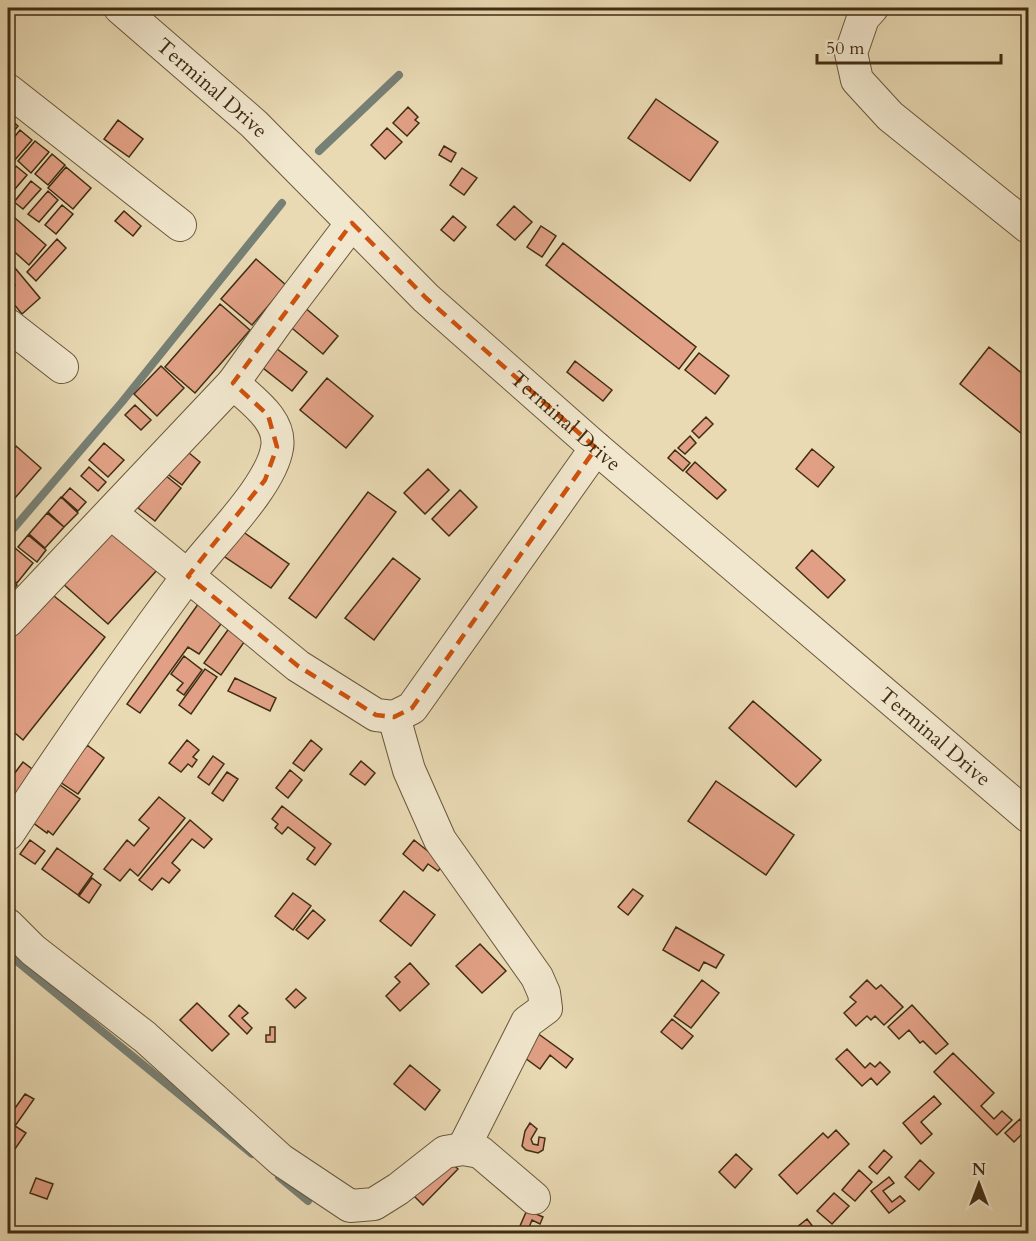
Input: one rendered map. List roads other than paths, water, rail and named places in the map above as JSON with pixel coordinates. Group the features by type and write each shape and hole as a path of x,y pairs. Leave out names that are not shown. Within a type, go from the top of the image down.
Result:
{"street":[{"name":"Terminal Drive","path":"120,8 254,124 426,298 596,448 1029,816"},
{"path":"872,8 863,18 851,52 857,80 890,116 1029,227"},
{"path":"8,90 180,225"},
{"path":"8,621 233,383 352,223"},
{"path":"8,325 63,367"},
{"path":"8,834 64,750 188,576 265,480 277,447 275,431 268,415 233,383"},
{"path":"111,513 298,666 376,715 394,717 412,708 596,448"},
{"path":"394,717 409,770 440,840 537,977 544,993 546,1008 526,1022 463,1149"},
{"path":"8,926 33,950 145,1037 281,1160 350,1206 374,1204 398,1189 445,1152 463,1149 480,1152 534,1198"}],"waterway":[{"path":"319,151 399,75"},
{"path":"8,535 122,402 282,203"},
{"path":"8,954 252,1154"},
{"path":"279,1177 308,1201"}]}
